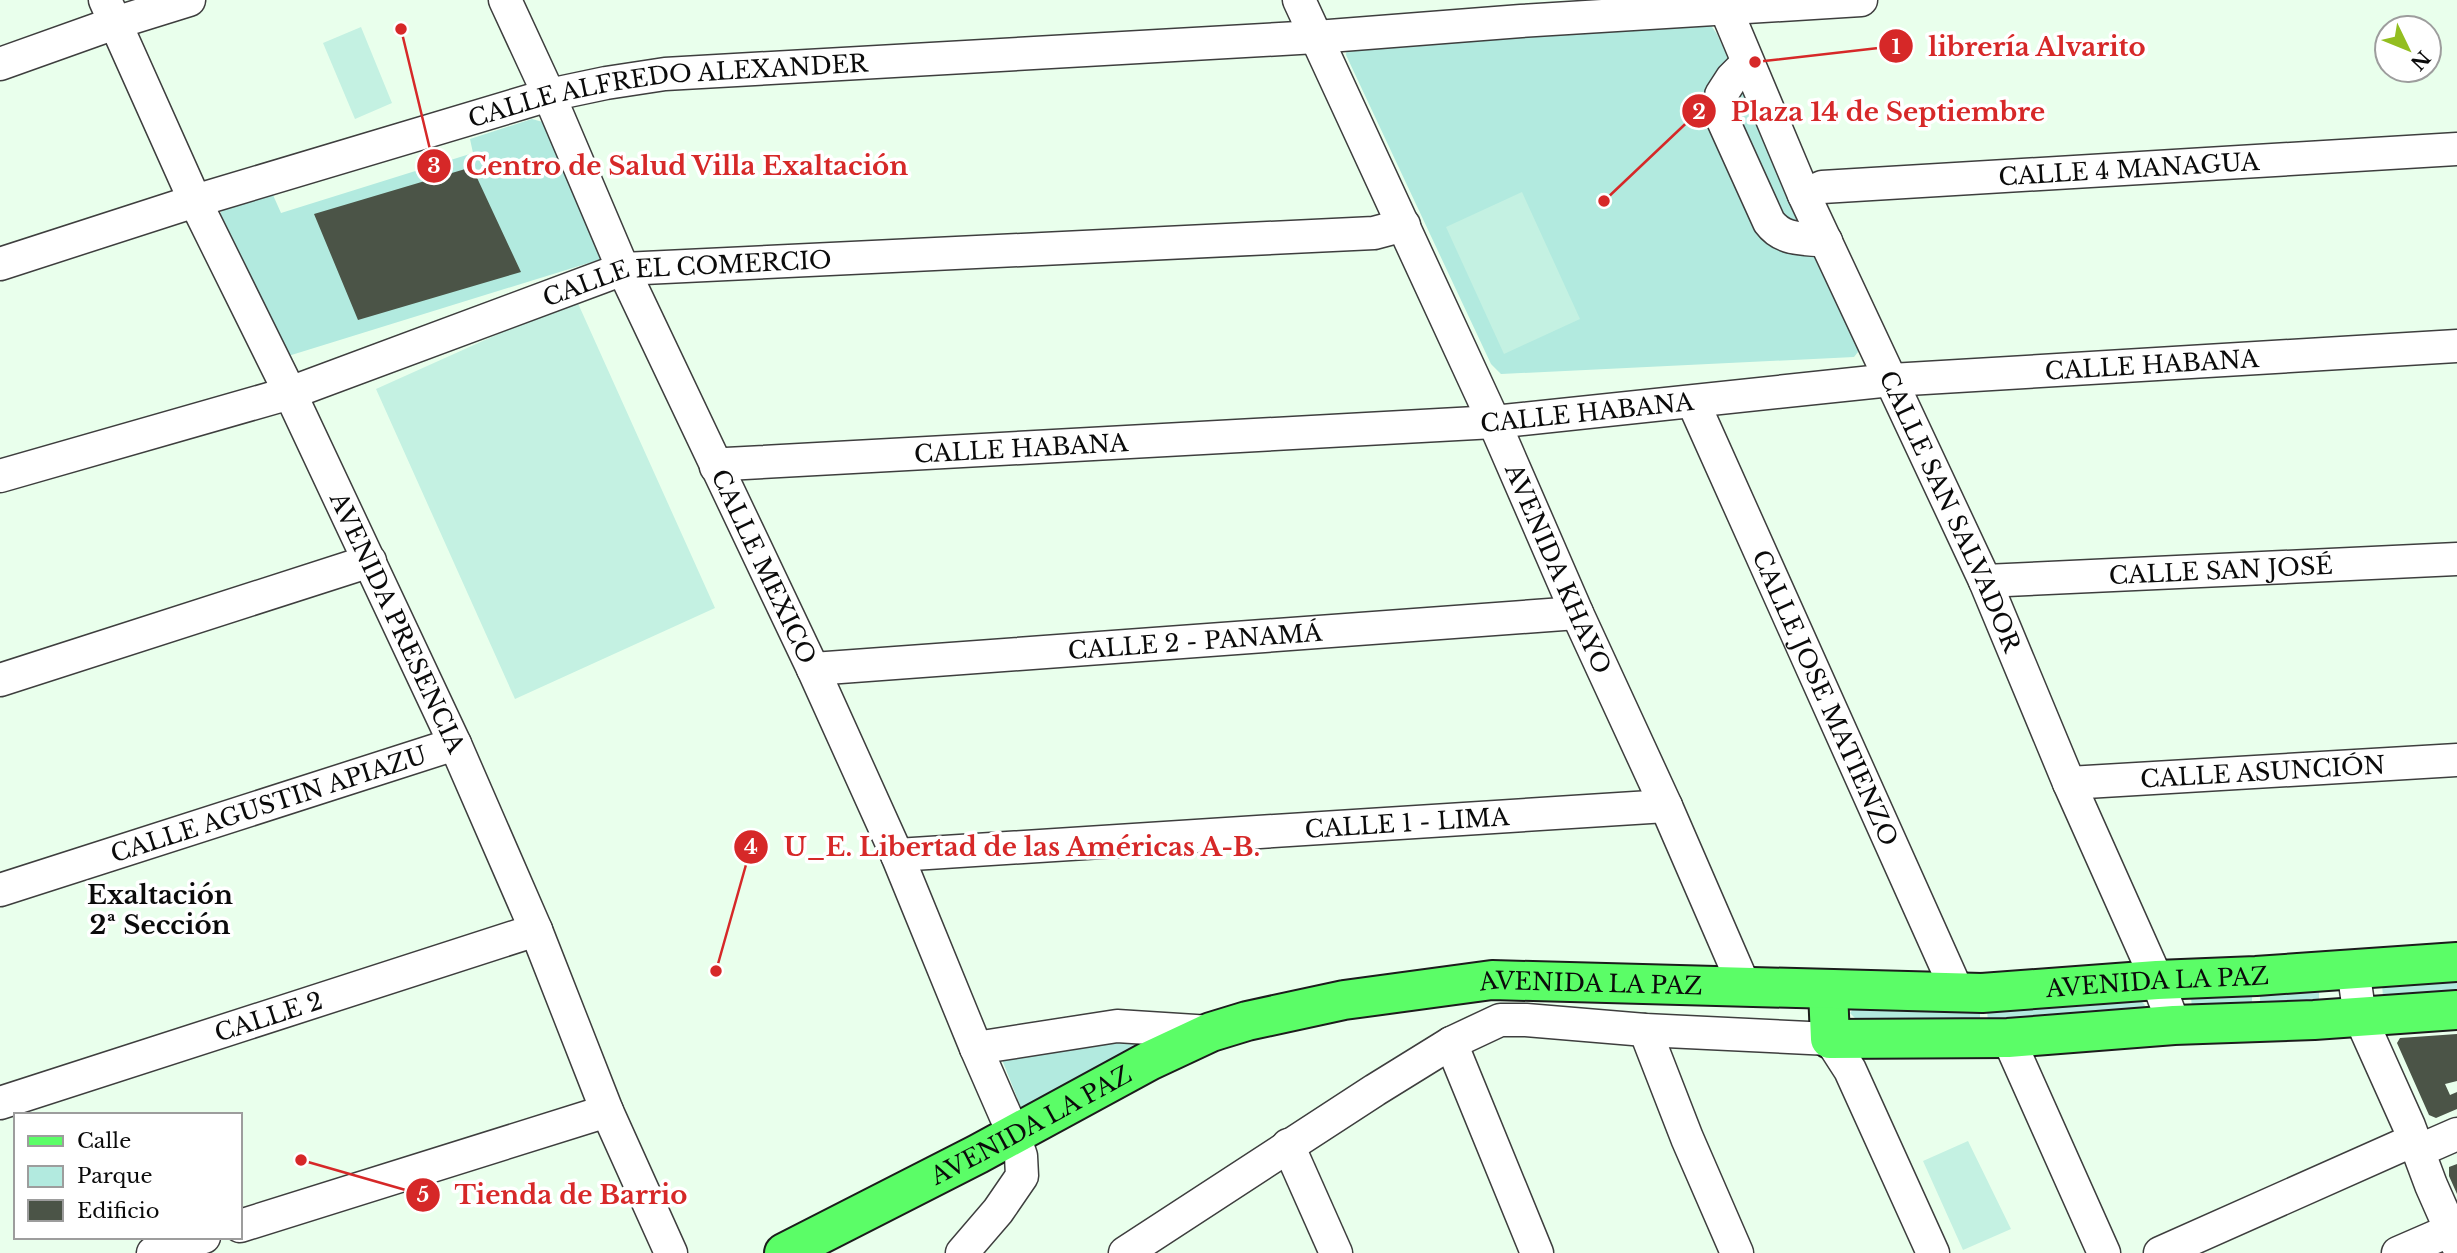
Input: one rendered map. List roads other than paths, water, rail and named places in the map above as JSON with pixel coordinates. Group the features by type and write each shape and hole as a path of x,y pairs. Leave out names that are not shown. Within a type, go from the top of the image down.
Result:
{"main road":[{"name":"AVENIDA LA PAZ","path":"784,1253 849,1222 1149,1061 1211,1032 1247,1021 1344,1000 1492,980 1958,993 2457,962"},
{"path":"1828,990 1830,1039"},
{"name":"AVENIDA LA PAZ","path":"1830,1039 2008,1038 2174,1025 2457,1010"}],"street":[{"path":"0,64 110,11 188,0"},
{"name":"CALLE MEXICO","path":"505,0 549,95 623,269 813,669 897,855 1014,1135 1021,1156 1022,1176 998,1211 962,1253"},
{"name":"AVENIDA KHAYO","path":"1299,0 1494,422 1577,613 1667,806 1745,988"},
{"name":"CALLE ALFREDO ALEXANDER","path":"0,264 195,201 549,95 665,74 1316,37 1517,10 1861,0"},
{"name":"CALLE SAN SALVADOR","path":"1724,5 1746,63 1804,195 1985,581 2174,1025"},
{"name":"AVENIDA PRESENCIA","path":"110,11 195,201 290,393 455,744 536,930 607,1111 671,1253"},
{"path":"1746,63 1721,95 1721,116 1775,230 1782,235 1826,241"},
{"name":"CALLE 4 MANAGUA","path":"1804,195 1822,187 2457,149"},
{"name":"CALLE EL COMERCIO","path":"0,476 290,393 623,269 1374,233 1404,225"},
{"name":"CALLE HABANA","path":"716,467 740,463 1494,422 1891,380 2457,346"},
{"name":"CALLE JOSE MATIENZO","path":"1693,402 1958,993"},
{"name":"CALLE SAN JOSÉ","path":"1985,581 2457,559"},
{"path":"0,680 370,561"},
{"name":"CALLE 2 - PANAMÁ","path":"813,669 1577,613"},
{"name":"CALLE AGUSTIN APIAZU","path":"0,890 455,744"},
{"name":"CALLE ASUNCIÓN","path":"2069,783 2457,760"},
{"name":"CALLE 1 - LIMA","path":"897,855 1667,806"},
{"name":"CALLE 2","path":"0,1104 536,930"},
{"path":"2353,969 2360,1017 2454,1237 2398,1253"},
{"name":"AVENIDA LA PAZ","path":"1134,1251 1288,1145 1451,1043 1500,1020 1830,1039"},
{"path":"976,1048 1117,1026 1211,1032"},
{"path":"1645,1030 1687,1138 1737,1253"},
{"path":"2008,1038 2104,1253"},
{"path":"1830,1039 1850,1070 1933,1253"},
{"path":"1451,1043 1537,1253"},
{"path":"242,1225 607,1111"},
{"path":"2160,1253 2416,1146 2457,1134"},
{"path":"1288,1145 1336,1253"},
{"path":"153,1253 198,1239"}],"place":[{"name":"Centro de Salud Villa Exaltación","path":"401,29"},
{"name":"librería Alvarito","path":"1755,62"},
{"name":"Plaza 14 de Septiembre","path":"1604,201"},
{"name":"U_E. Libertad de las Américas A-B.","path":"716,971"},
{"name":"Tienda de Barrio","path":"301,1160"}],"district":[{"name":"Exaltación 2ª Sección","path":"160,910"}]}
